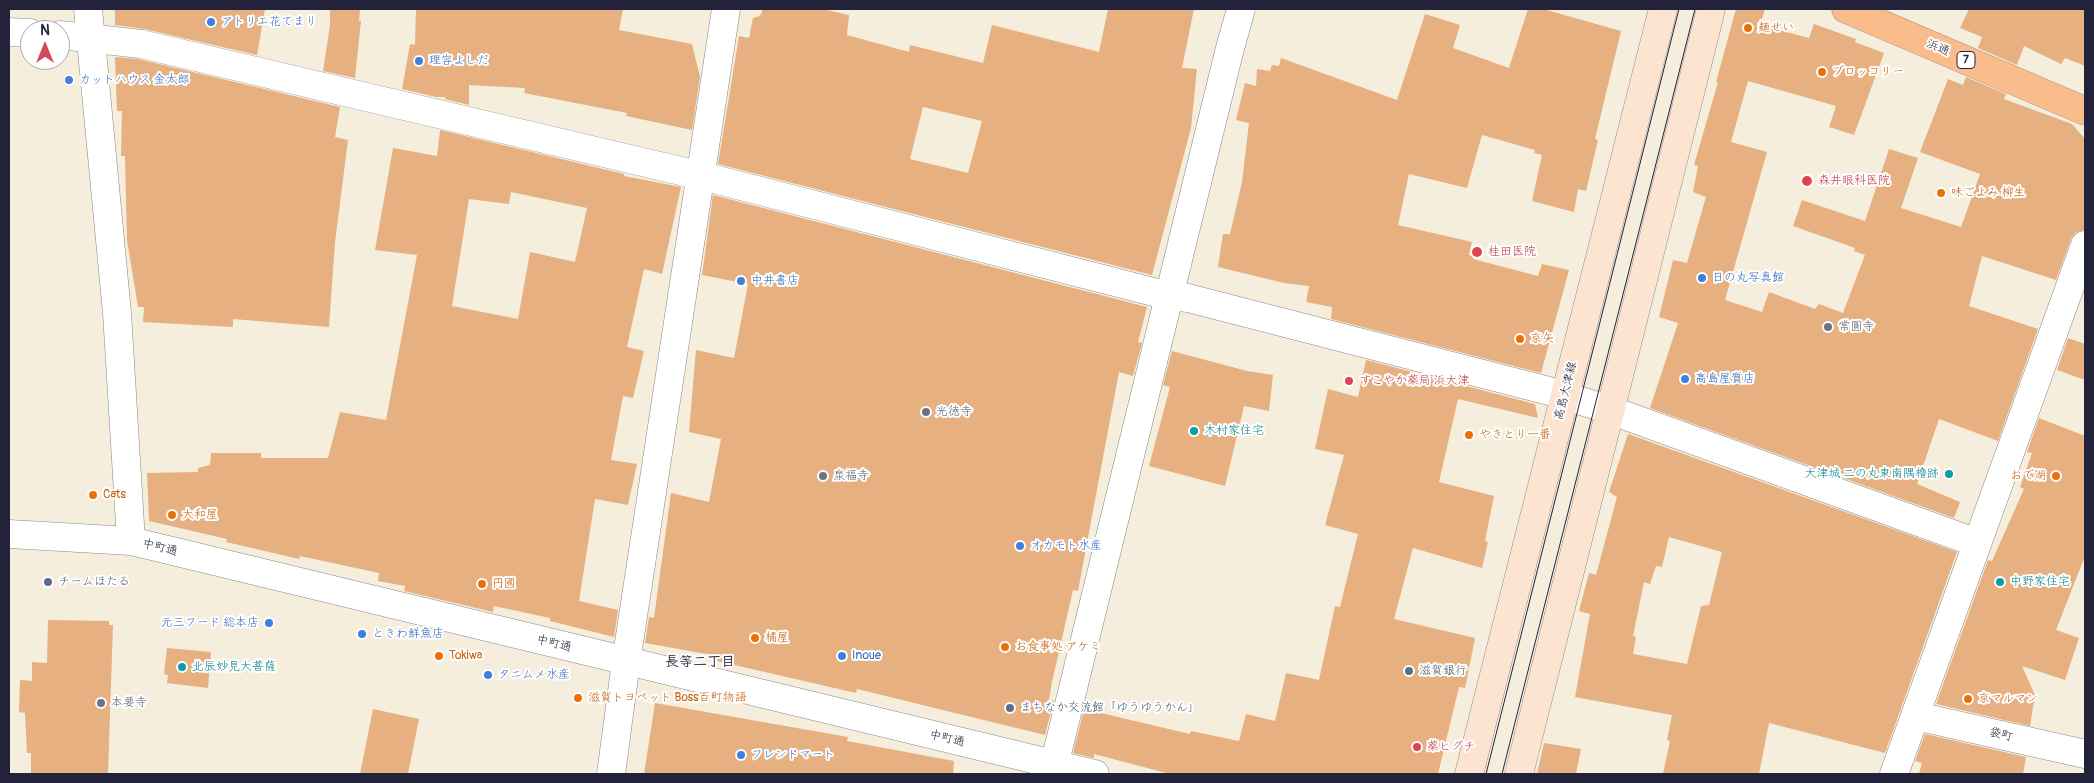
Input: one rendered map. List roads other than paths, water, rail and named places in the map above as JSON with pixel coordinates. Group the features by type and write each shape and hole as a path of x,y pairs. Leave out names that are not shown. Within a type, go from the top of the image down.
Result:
{"main road":[{"name":"高島大津線","path":"1469,774 1663,9"},
{"path":"1519,774 1711,9"},
{"name":"浜通","path":"1846,9 2085,111"}],"street":[{"path":"88,9 117,313 131,541"},
{"path":"611,774 626,662 702,176 726,9"},
{"path":"1053,769 1241,9"},
{"path":"70,36 141,44 702,176 1565,395 1977,543"},
{"path":"1894,774 2085,245"},
{"name":"中町通","path":"9,534 131,541 1053,769 1096,774"},
{"name":"袋町","path":"1916,716 2085,754"}],"tram line":[{"path":"1486,774 1679,9"},
{"path":"1502,774 1695,9"}],"place":[{"name":"アトリエ花てまり","path":"211,22"},
{"name":"麺せい","path":"1748,28"},
{"name":"理容よしだ","path":"419,61"},
{"name":"ブロッコリー","path":"1822,72"},
{"name":"カットハウス 金太郎","path":"69,80"},
{"name":"森井眼科医院","path":"1807,181"},
{"name":"味ごよみ 柳生","path":"1941,193"},
{"name":"桂田医院","path":"1477,252"},
{"name":"日の丸写真館","path":"1702,278"},
{"name":"中井書店","path":"741,281"},
{"name":"常圓寺","path":"1828,327"},
{"name":"京矢","path":"1520,339"},
{"name":"高島屋質店","path":"1685,379"},
{"name":"すこやか薬局 浜大津","path":"1349,381"},
{"name":"光徳寺","path":"926,412"},
{"name":"木村家住宅","path":"1194,431"},
{"name":"やきとり一番","path":"1469,435"},
{"name":"大津城 二の丸東南隅櫓跡","path":"1949,474"},
{"name":"泉福寺","path":"823,476"},
{"name":"おで湖","path":"2056,476"},
{"name":"Cats","path":"93,495"},
{"name":"大和屋","path":"172,515"},
{"name":"オカモト水産","path":"1020,546"},
{"name":"チームほたる","path":"48,582"},
{"name":"中野家住宅","path":"2000,582"},
{"name":"円國","path":"482,584"},
{"name":"元三フード 総本店","path":"269,623"},
{"name":"ときわ鮮魚店","path":"362,634"},
{"name":"橘屋","path":"755,638"},
{"name":"お食事処 アケミ","path":"1005,647"},
{"name":"Tokiwa","path":"439,656"},
{"name":"Inoue","path":"842,656"},
{"name":"北辰妙見大菩薩","path":"182,667"},
{"name":"滋賀銀行","path":"1409,671"},
{"name":"タニムメ水産","path":"488,675"},
{"name":"滋賀トヨペット Boss百町物語","path":"578,698"},
{"name":"京マルマン","path":"1968,699"},
{"name":"本要寺","path":"101,703"},
{"name":"まちなか交流館「ゆうゆうかん」","path":"1010,708"},
{"name":"薬ヒグチ","path":"1417,747"},
{"name":"フレンドマート","path":"741,755"}],"district":[{"name":"長等二丁目","path":"700,662"}]}
